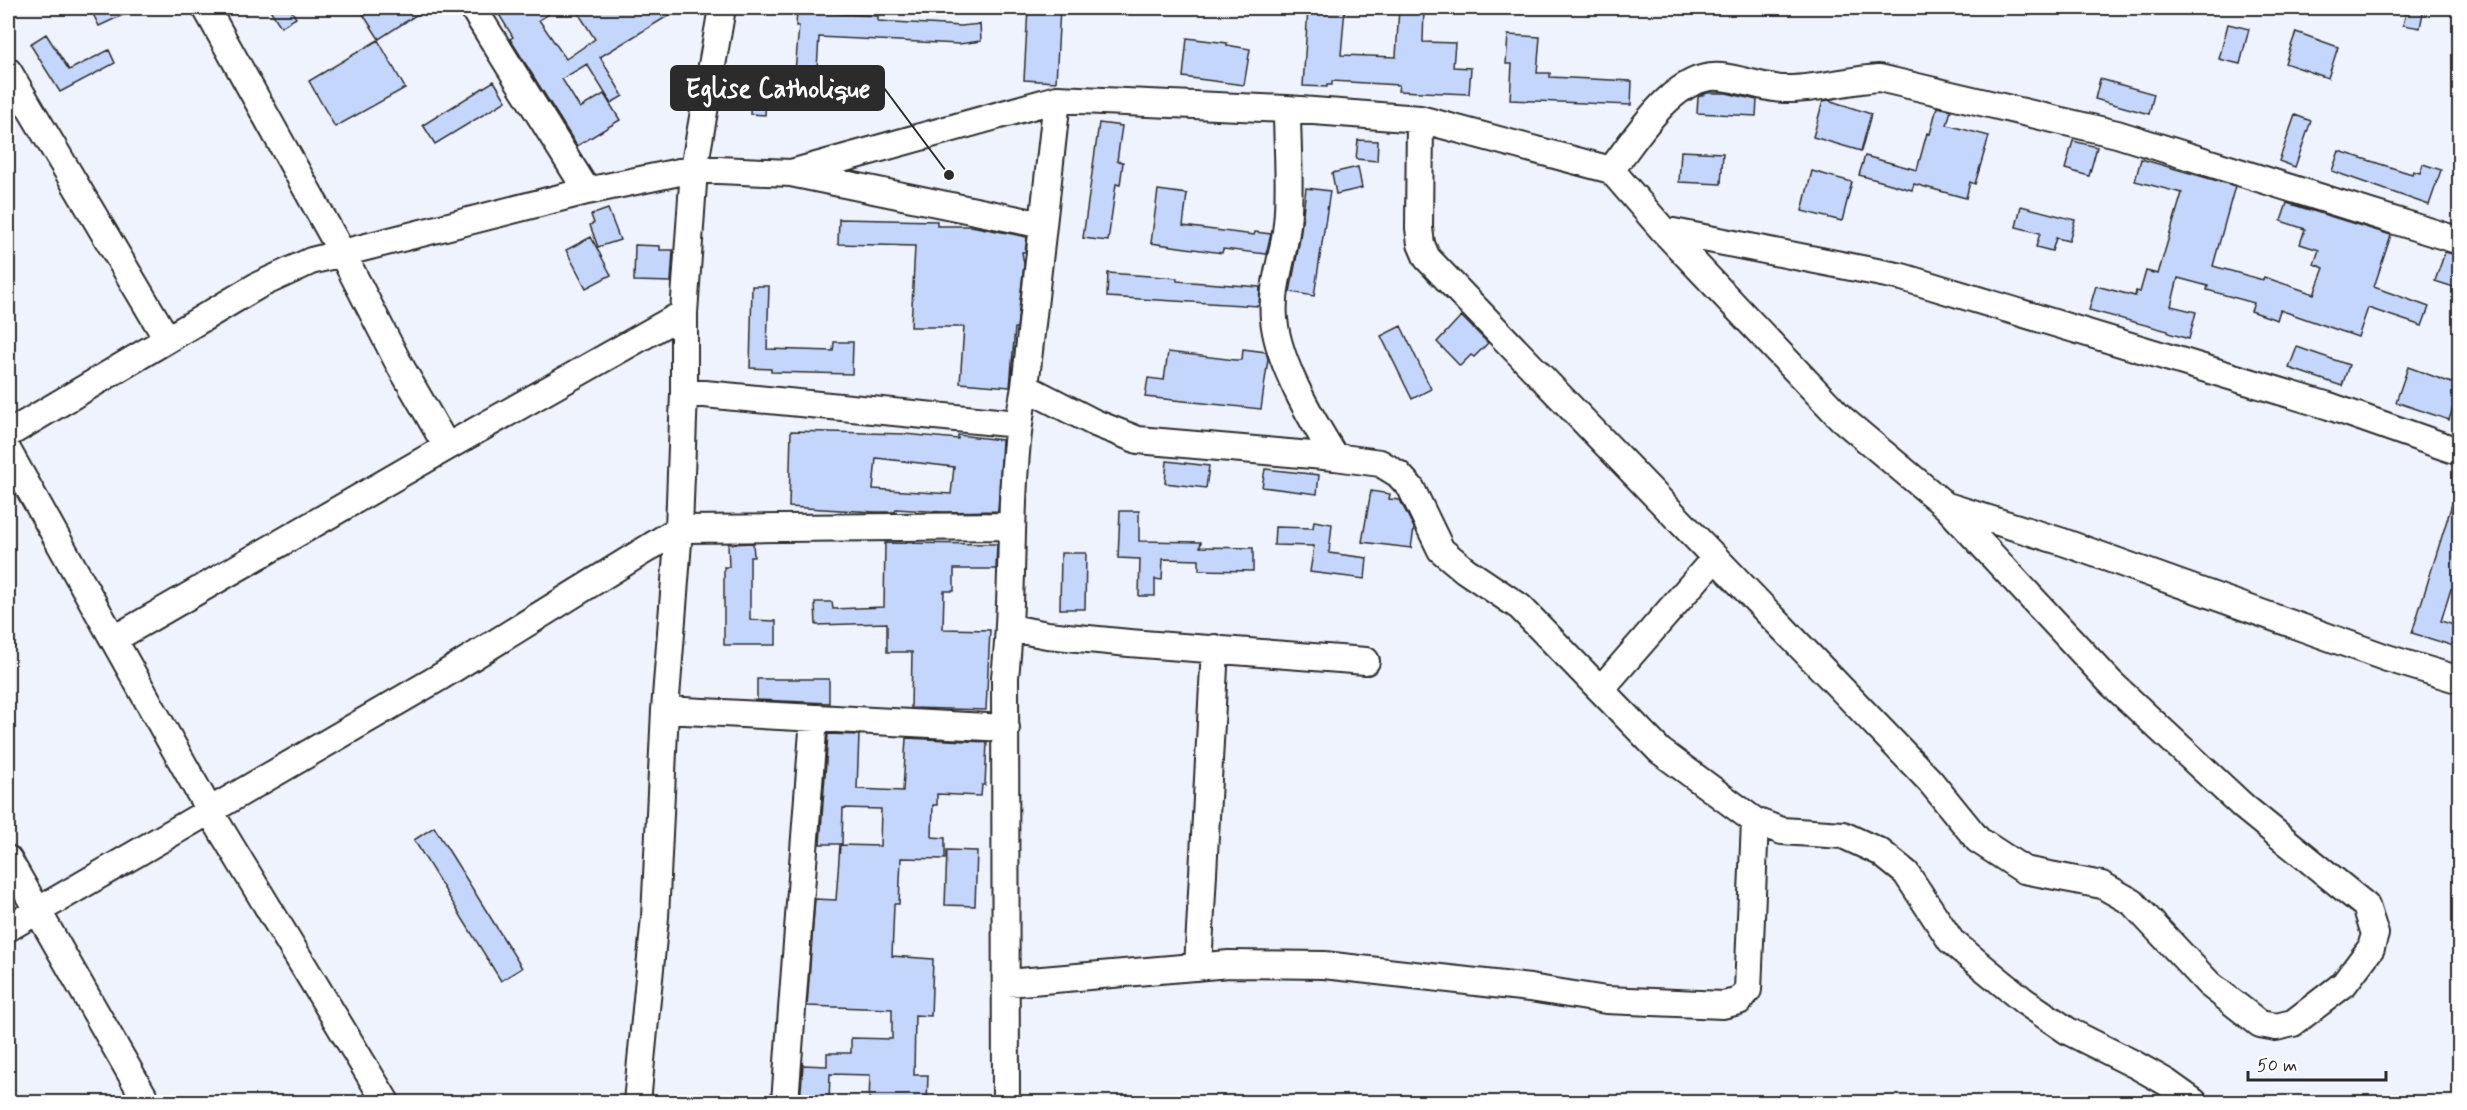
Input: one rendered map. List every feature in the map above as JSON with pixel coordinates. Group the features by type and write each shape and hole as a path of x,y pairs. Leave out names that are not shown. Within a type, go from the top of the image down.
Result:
{"street":[{"path":"206,8 341,251 398,362 447,447"},
{"path":"473,8 587,191"},
{"path":"637,1102 654,916 678,529 684,392 684,313 694,169 722,8"},
{"path":"8,71 167,339"},
{"path":"1611,171 1647,123 1674,93 1689,82 1702,77 1720,77 1782,89 1803,89 1879,78 2117,134 2460,241"},
{"path":"791,173 1057,99 1287,109 1420,119 1611,171 1663,230 1841,418 1946,506 2110,683 2244,807 2366,906 2375,934 2372,948 2344,984 2293,1023 2276,1027 2260,1024 2209,984 2132,902 2102,885 2024,870 1978,840 1930,781 1427,258 1421,244 1419,228 1420,119"},
{"path":"1006,1102 1005,677 1011,628 1011,526 1018,424 1025,387 1057,99"},
{"path":"1287,109 1287,222 1275,284 1274,320 1287,366 1313,422 1335,456"},
{"path":"8,434 257,286 311,261 341,251 587,191 694,169 791,173 1043,225"},
{"path":"1663,230 1902,277 2329,406 2460,452"},
{"path":"114,639 684,313"},
{"path":"1025,387 1095,423 1138,440 1335,456 1380,463 1398,474 1411,488 1441,550 1465,570 1520,607 1660,751 1755,821 1782,831 1843,835 1880,852 1906,873 1951,941 2024,1001 2067,1031 2158,1078 2194,1102"},
{"path":"684,392 1018,424"},
{"path":"8,451 209,810 386,1102"},
{"path":"1946,506 2064,542 2387,658 2460,680"},
{"path":"8,928 440,677 678,529 1011,526"},
{"path":"1601,689 1715,558"},
{"path":"1011,628 1047,635 1129,643 1366,661"},
{"path":"1198,966 1215,648"},
{"path":"665,710 1006,728"},
{"path":"785,1102 814,718"},
{"path":"1007,983 1228,964 1324,965 1530,988 1606,999 1723,1005 1739,1001 1748,990 1755,821"},
{"path":"8,859 147,1102"}],"building":[{"path":"90,8 138,8 99,26"},
{"path":"269,8 290,8 296,18 281,27"},
{"path":"359,8 427,8 379,39"},
{"path":"495,8 559,8 539,20 566,59 595,39 575,8 681,8 600,57 623,96 611,103 587,64 562,79 580,108 604,94 620,120 577,146 510,39 513,37"},
{"path":"1028,8 1060,8 1056,82 1024,80"},
{"path":"1308,8 1345,8 1341,55 1396,57 1399,8 1424,8 1423,42 1455,43 1453,67 1471,68 1469,94 1398,91 1399,85 1332,81 1332,85 1327,85 1327,87 1303,86"},
{"path":"2407,8 2424,8 2420,28 2403,25"},
{"path":"797,11 878,16 878,21 961,26 980,24 981,41 959,44 819,37 816,84 794,83 799,26 796,26"},
{"path":"2228,24 2249,29 2240,64 2219,59"},
{"path":"2296,32 2338,47 2328,78 2285,63"},
{"path":"46,34 69,70 109,50 115,63 60,92 30,44"},
{"path":"1508,35 1540,37 1537,73 1550,73 1550,77 1632,81 1631,105 1510,100 1512,64 1506,64"},
{"path":"1187,38 1227,43 1227,45 1250,49 1244,85 1183,77"},
{"path":"378,40 405,88 335,127 309,81"},
{"path":"2100,79 2154,94 2149,114 2095,99"},
{"path":"494,81 506,101 435,144 423,125"},
{"path":"1707,93 1726,93 1757,100 1756,116 1697,113 1698,97"},
{"path":"751,95 766,96 765,115 750,114"},
{"path":"1828,100 1871,114 1861,151 1813,137 1823,101"},
{"path":"1937,107 1951,110 1947,125 1989,136 1975,184 1970,182 1966,198 1914,184 1912,190 1859,175 1865,156 1917,170"},
{"path":"2295,115 2311,121 2295,167 2279,161"},
{"path":"1099,123 1122,126 1117,161 1123,162 1120,185 1116,184 1108,241 1083,238"},
{"path":"1358,140 1378,141 1377,161 1356,159"},
{"path":"2073,141 2097,147 2089,176 2065,169"},
{"path":"1681,151 1723,153 1721,184 1679,182"},
{"path":"2339,151 2412,174 2413,171 2420,173 2423,164 2441,170 2429,205 2332,171"},
{"path":"2141,159 2235,186 2213,266 2263,280 2264,277 2314,294 2324,268 2314,264 2319,250 2300,244 2305,229 2281,221 2287,203 2391,235 2374,287 2429,307 2422,326 2368,308 2358,337 2280,310 2277,320 2251,311 2254,303 2207,290 2208,286 2178,278 2171,306 2196,312 2189,339 2168,333 2168,331 2089,310 2096,286 2135,296 2136,291 2140,292 2146,271 2158,274 2182,193 2135,181"},
{"path":"1358,167 1362,188 1336,194 1332,173"},
{"path":"1812,171 1852,182 1842,221 1802,211"},
{"path":"1306,188 1330,191 1314,296 1290,292 1300,239"},
{"path":"1158,190 1187,194 1183,226 1254,235 1255,232 1271,234 1266,254 1223,249 1222,253 1151,243"},
{"path":"2021,206 2075,220 2069,241 2056,238 2052,251 2036,247 2040,233 2016,227"},
{"path":"608,209 620,240 598,247 590,225 594,223 591,215"},
{"path":"839,219 937,221 937,226 971,226 1027,237 1025,252 1022,252 1024,264 1010,387 960,383 964,327 911,327 915,246 838,244"},
{"path":"591,237 611,275 586,288 566,250"},
{"path":"635,245 660,246 660,250 673,250 671,282 634,281"},
{"path":"2445,252 2460,256 2460,289 2435,281"},
{"path":"1108,273 1260,287 1259,306 1107,297"},
{"path":"752,286 769,286 767,349 833,351 834,342 853,342 852,374 771,372 771,369 750,368"},
{"path":"1461,316 1488,343 1474,357 1471,355 1460,366 1437,342"},
{"path":"1401,326 1431,389 1412,399 1381,336"},
{"path":"2297,347 2349,365 2342,386 2289,368"},
{"path":"1243,349 1266,352 1268,359 1261,409 1145,397 1148,378 1164,380 1168,352 1242,360"},
{"path":"2408,367 2460,386 2449,420 2396,402"},
{"path":"791,431 904,434 958,439 958,435 1002,440 998,511 944,512 896,509 895,512 875,512 789,507","holes":["876,458 954,467 951,494 873,489"]},
{"path":"1167,461 1209,466 1206,488 1165,483"},
{"path":"1265,469 1319,475 1317,494 1262,487"},
{"path":"1371,491 1390,494 1389,499 1400,500 1414,528 1411,548 1362,542"},
{"path":"2456,491 2460,492 2460,591 2451,589 2441,621 2460,627 2460,648 2412,633"},
{"path":"1120,511 1139,511 1139,541 1201,542 1200,547 1253,548 1253,571 1199,570 1199,560 1163,559 1162,580 1155,579 1155,596 1139,596 1140,559 1118,558"},
{"path":"1314,521 1332,524 1329,553 1367,558 1365,579 1310,572 1314,546 1274,545 1275,527 1313,528"},
{"path":"753,543 754,557 750,557 750,620 776,621 776,645 724,645 724,567 729,567 728,544"},
{"path":"885,543 997,544 996,569 954,569 954,591 944,591 943,629 990,630 986,710 911,708 912,652 887,652 887,623 816,625 815,602 832,602 833,609 884,607"},
{"path":"1061,553 1086,553 1085,609 1060,609"},
{"path":"757,679 829,679 829,703 757,700"},
{"path":"828,734 859,735 857,789 903,791 906,738 987,742 985,785 982,785 981,796 937,794 937,805 933,805 932,837 945,838 945,859 901,858 899,904 894,904 892,956 933,959 931,1016 915,1015 914,1075 928,1075 927,1102 869,1102 870,1075 830,1074 829,1102 800,1102 803,1065 827,1066 827,1053 851,1053 851,1038 892,1039 892,1009 807,1006 815,899 836,900 840,845 880,846 881,809 843,808 842,844 820,844"},
{"path":"434,827 522,968 501,981 414,840"},
{"path":"947,850 977,851 975,906 945,905"}],"place":[{"name":"Eglise Catholique","path":"949,175"}]}
